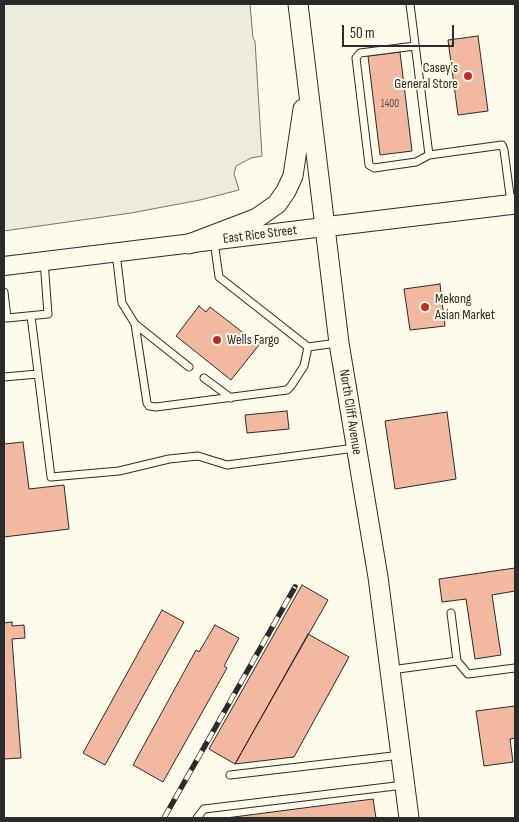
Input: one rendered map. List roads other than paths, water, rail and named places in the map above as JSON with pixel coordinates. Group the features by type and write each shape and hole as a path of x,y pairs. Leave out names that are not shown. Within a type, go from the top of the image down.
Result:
{"main road":[{"name":"North Cliff Avenue","path":"298,4 339,343 378,577 409,818"},
{"path":"189,244 257,218 277,204 293,176 307,88"},
{"name":"East Rice Street","path":"324,227 513,204"}],"street":[{"name":"East Rice Street","path":"4,266 324,227"}],"lane":[{"path":"410,4 429,154"},
{"path":"416,46 360,53 356,58 369,165 374,168 416,162 429,154 502,145 513,204"},
{"path":"214,241 219,277 308,347 339,343"},
{"path":"116,252 122,303 135,324 189,367"},
{"path":"4,292 7,318 48,314 44,261"},
{"path":"30,316 51,477 119,471 169,459 198,456 227,465 356,448"},
{"path":"135,324 147,402 149,406 156,407 287,390 304,366 308,347"},
{"path":"4,378 38,374"},
{"path":"204,378 231,398"},
{"path":"450,613 457,661 468,674 515,668"},
{"path":"390,670 457,661"},
{"path":"230,775 401,755"},
{"path":"196,818 204,809 405,785"}],"railway":[{"path":"164,818 295,587"}],"place":[{"name":"Casey's General Store","path":"468,76"},
{"name":"Mekong Asian Market","path":"425,307"},
{"name":"Wells Fargo","path":"217,340"}]}
